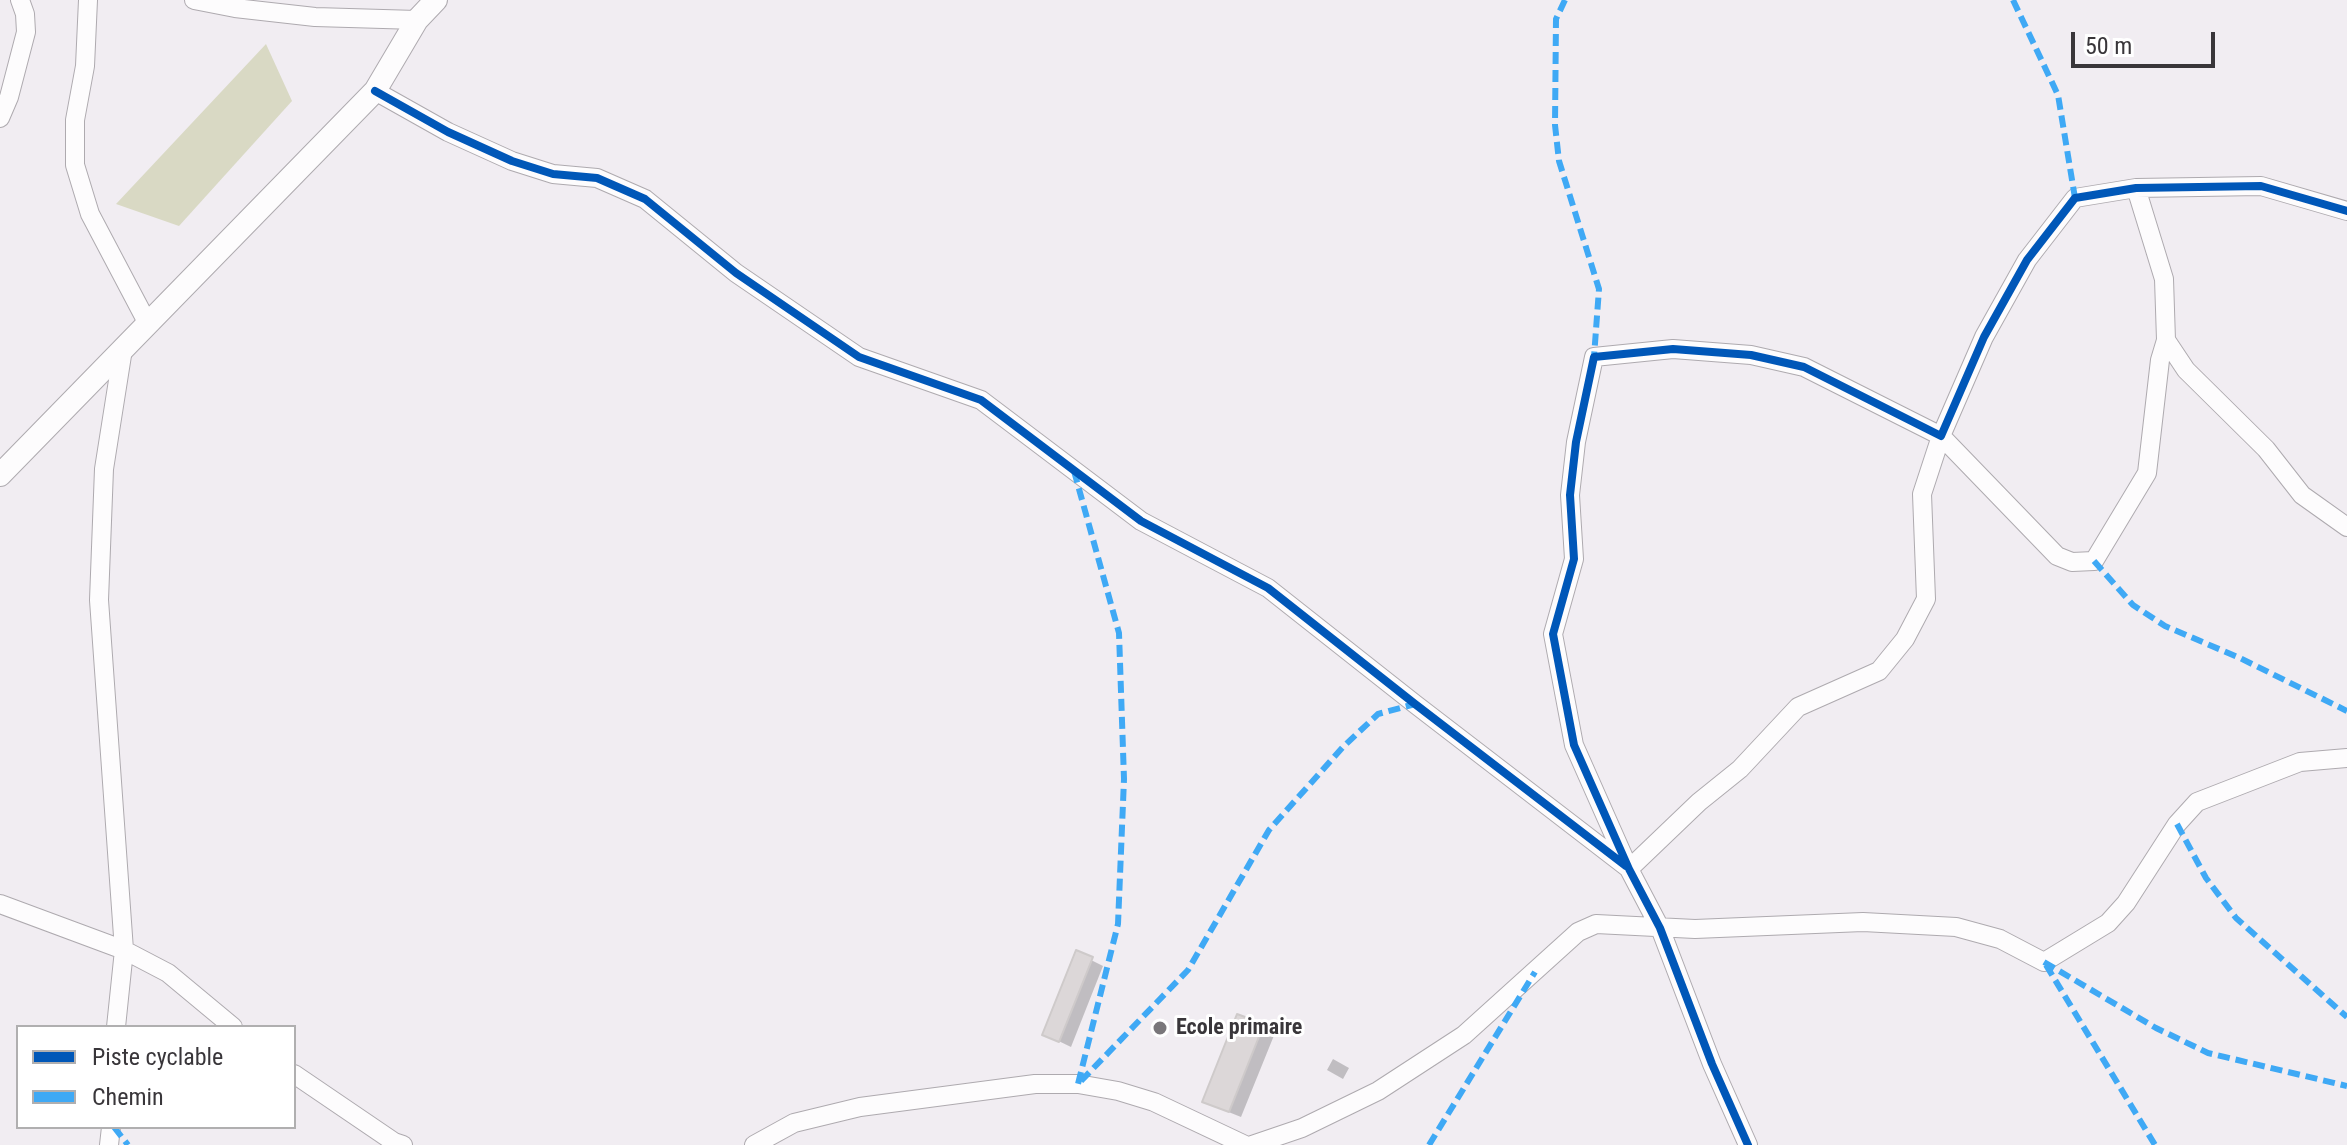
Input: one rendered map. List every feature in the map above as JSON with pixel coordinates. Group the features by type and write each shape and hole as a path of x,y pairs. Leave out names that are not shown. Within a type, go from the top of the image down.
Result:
{"street":[{"path":"0,118 9,97 26,32 20,0"},
{"path":"88,0 85,66 75,120 75,165 90,214 148,324"},
{"path":"194,0 315,17 417,20"},
{"path":"0,475 375,91 417,20 436,0"},
{"path":"375,91 448,132 512,161 553,174 597,178 645,199 736,273 859,357 981,400 1141,521 1268,588 1629,869"},
{"path":"1629,869 1699,802 1740,769 1798,707 1879,671 1905,639 1926,599 1922,494 1941,436 1984,337 2027,260 2075,198 2136,188 2261,186 2347,211"},
{"path":"1748,1145 1712,1064 1660,928 1629,869 1574,745 1553,634 1574,559 1570,495 1576,442 1594,357 1673,349 1751,355 1804,367 1941,436 2057,556 2072,562 2094,561 2147,473 2160,360 2166,340 2164,279 2136,188"},
{"path":"2166,340 2186,370 2266,449 2302,495 2347,527"},
{"path":"116,1025 124,950 99,600 104,469 123,349"},
{"path":"1252,1145 1302,1128 1378,1091 1464,1035 1578,932 1596,924 1695,929 1863,922 1956,927 2000,939 2044,962 2108,923 2126,903 2177,824 2197,802 2300,762 2347,758"},
{"path":"0,904 124,950 168,973 231,1025"},
{"path":"296,1075 397,1144"},
{"path":"754,1145 794,1123 860,1107 1035,1084 1078,1084 1118,1091 1154,1102 1245,1145"}],"green space":[{"path":"266,44 292,101 179,226 116,204"}],"building":[{"path":"1076,950 1093,957 1059,1042 1042,1035"},
{"path":"1237,1014 1264,1024 1229,1112 1202,1102"}],"marked path":[{"path":"1565,0 1556,19 1555,125 1559,161 1599,289 1594,357"},
{"path":"2013,0 2058,95 2075,198"},
{"path":"1074,471 1119,633 1124,779 1118,924 1078,1084"},
{"path":"2094,561 2133,605 2165,626 2240,658 2347,711"},
{"path":"1081,1081 1188,970 1269,830 1343,747 1378,714 1415,704"},
{"path":"2177,824 2206,878 2236,918 2347,1017"},
{"path":"2044,962 2156,1028 2208,1053 2347,1086"},
{"path":"2046,965 2155,1145"},
{"path":"1429,1145 1535,972"},
{"path":"116,1129 128,1145"}],"cycle path":[{"path":"375,91 448,132 512,161 553,174 597,178 645,199 736,273 859,357 981,400 1141,521 1268,588 1626,866"},
{"path":"1748,1145 1712,1064 1660,928 1629,869 1574,745 1553,634 1574,559 1570,495 1576,442 1594,357 1673,349 1751,355 1804,367 1941,436 1984,337 2027,260 2075,198 2136,188 2261,186 2347,211"}],"place":[{"name":"Ecole primaire","path":"1160,1028"}]}
